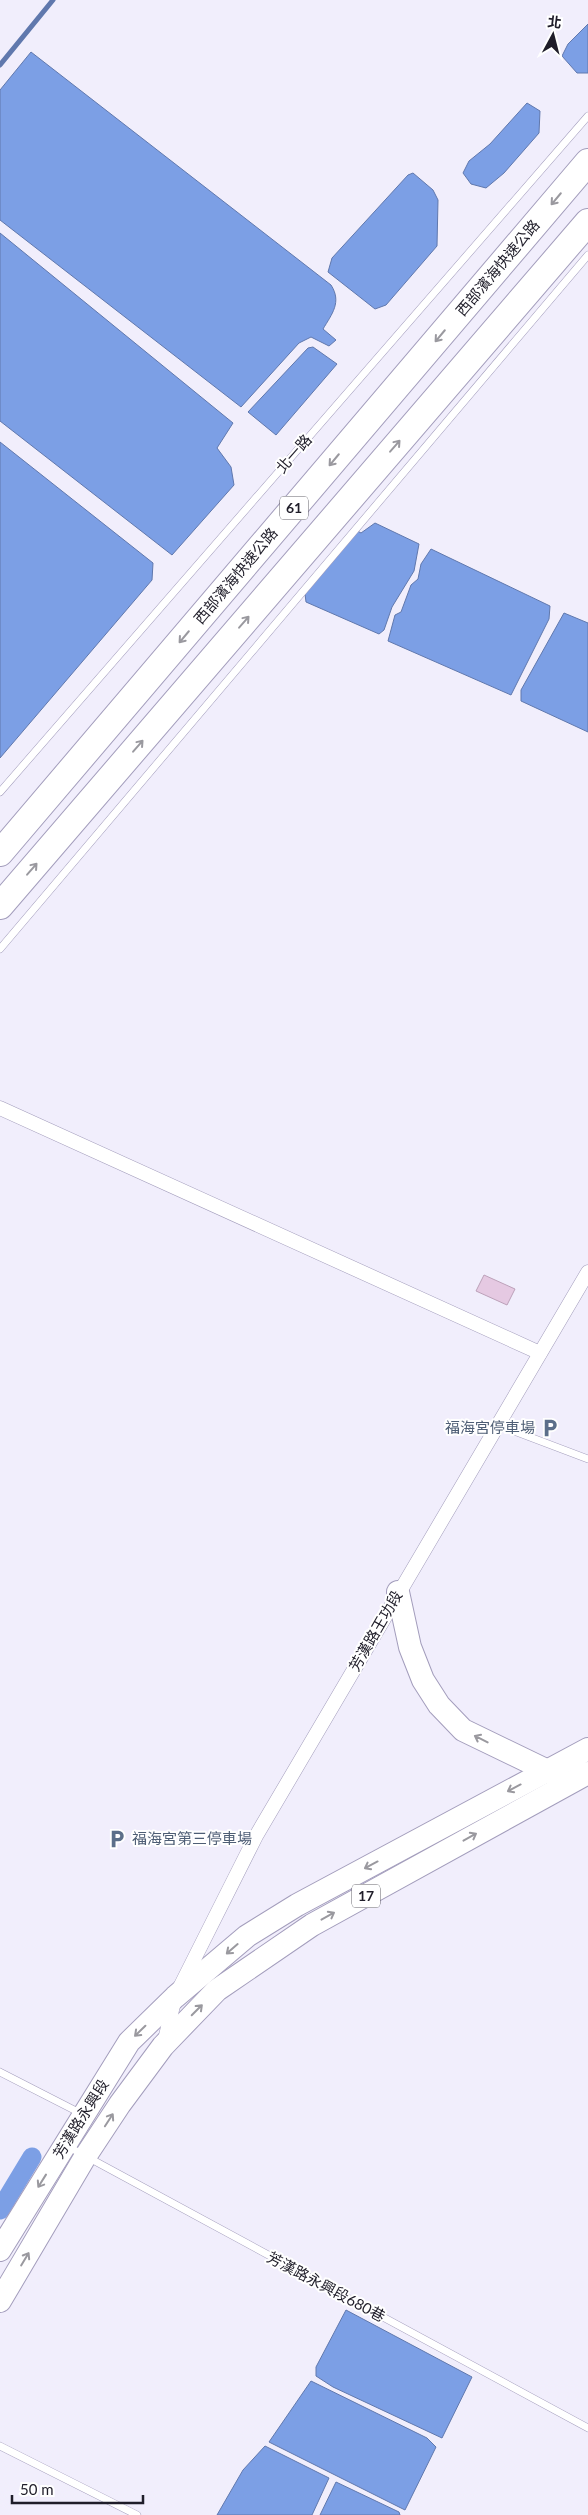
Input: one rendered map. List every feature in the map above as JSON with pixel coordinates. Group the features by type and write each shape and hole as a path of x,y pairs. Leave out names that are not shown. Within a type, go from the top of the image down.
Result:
{"highway":[{"name":"西部濱海快速公路","path":"0,853 588,162"},
{"name":"61","path":"0,906 588,222"}],"main road":[{"path":"398,1592 410,1647 423,1680 439,1705 463,1730 545,1771 580,1777"},
{"name":"17","path":"175,1997 247,1936 297,1905 588,1749"},
{"name":"17","path":"163,2046 217,1990 312,1925 580,1777"},
{"name":"芳漢路永興段","path":"0,2250 129,2042 175,1997"},
{"name":"芳漢路永興段","path":"0,2301 86,2157 120,2104 163,2046"}],"street":[{"path":"0,1108 540,1353"},
{"name":"芳漢路王功段","path":"163,2046 175,1997 256,1836 588,1272"}],"lane":[{"name":"北一路","path":"0,792 588,116"},
{"path":"0,949 588,254"},
{"path":"498,1425 588,1459"},
{"path":"0,2072 84,2115"},
{"name":"芳漢路永興段680巷","path":"64,2145 588,2428"},
{"path":"0,2446 137,2515"}],"water":[{"path":"588,24 588,73 577,73 562,56 568,44"},
{"path":"31,52 331,285 336,302 323,329 336,340 329,346 311,337 299,343 241,407 0,220 0,90"},
{"path":"527,103 540,111 539,133 504,173 486,188 471,184 463,173 469,161 490,144"},
{"path":"413,173 433,190 438,200 437,246 386,305 375,309 328,272 332,258 408,175"},
{"path":"0,233 233,423 217,448 231,467 234,485 172,555 0,421"},
{"path":"313,347 337,364 276,435 248,412 308,348"},
{"path":"0,442 153,563 152,580 0,758"},
{"path":"375,523 419,544 414,571 392,607 384,630 379,634 306,602 305,594 356,530 361,533"},
{"path":"431,549 550,606 549,619 511,695 388,641 395,615 401,612 411,585 418,579 421,564"},
{"path":"564,613 588,623 588,732 521,701 521,690"},
{"path":"346,2310 472,2377 442,2438 333,2387 316,2376 316,2367"},
{"path":"311,2381 427,2438 436,2447 405,2510 269,2442"},
{"path":"265,2446 329,2478 312,2515 217,2515 243,2470"},
{"path":"336,2482 399,2512 400,2515 320,2515"}],"building":[{"path":"484,1275 515,1289 507,1305 476,1291"}],"waterway":[{"path":"0,65 53,0"},
{"path":"0,2210 32,2157"}],"place":[{"name":"福海宮停車場","path":"550,1428"},
{"name":"福海宮第三停車場","path":"117,1839"}]}
